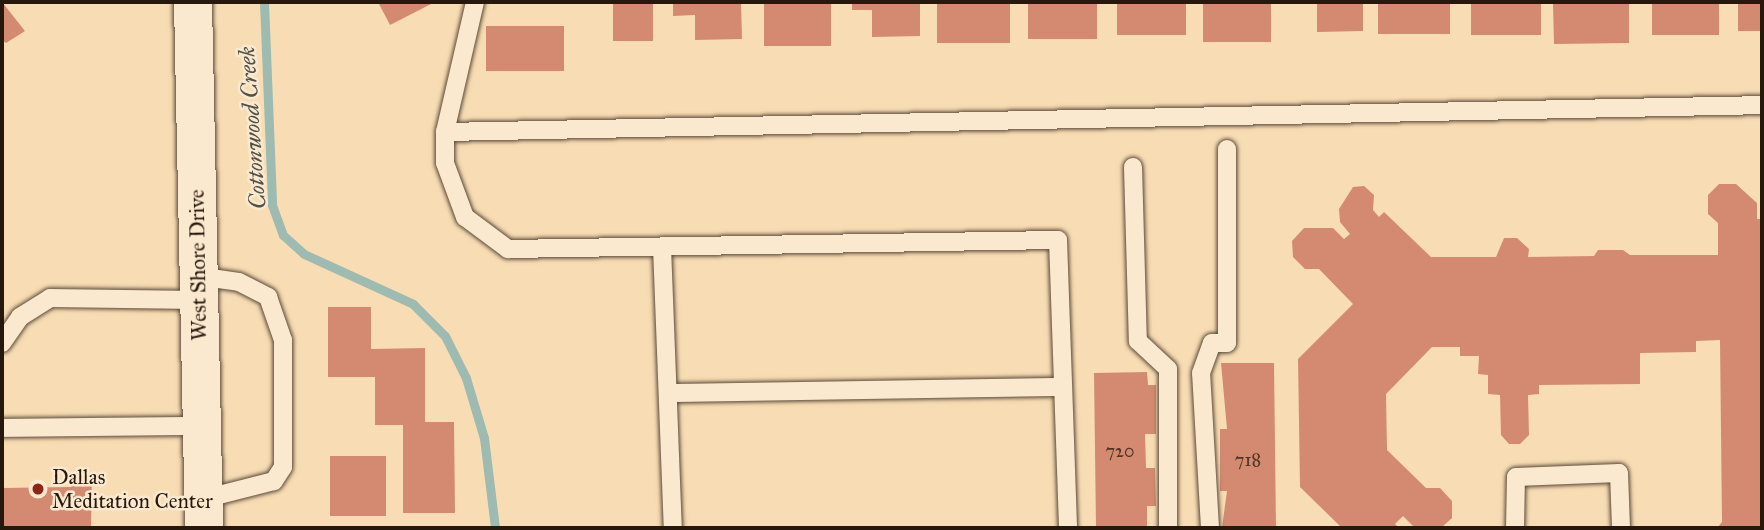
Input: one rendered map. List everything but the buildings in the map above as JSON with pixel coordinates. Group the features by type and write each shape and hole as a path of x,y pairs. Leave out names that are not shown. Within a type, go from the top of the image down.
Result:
{"street":[{"name":"West Shore Drive","path":"193,2 203,521"}],"lane":[{"path":"475,2 446,132 445,163 465,217 508,249 1058,240 1061,387 1068,528"},
{"path":"446,132 1762,105"},
{"path":"1210,528 1201,373 1212,343 1227,343 1227,149"},
{"path":"1133,167 1138,341 1168,369 1168,528"},
{"path":"662,247 673,528"},
{"path":"2,343 20,317 50,298 198,288 239,282 268,297 283,340 283,467 274,481 203,521"},
{"path":"668,393 1061,387"},
{"path":"2,428 201,426"},
{"path":"1516,528 1516,477 1619,473 1621,528"}],"waterway":[{"name":"Cottonwood Creek","path":"264,2 272,205 283,235 304,254 413,304 445,336 466,378 484,438 495,528"}],"place":[{"name":"Dallas Meditation Center","path":"38,489"}]}
